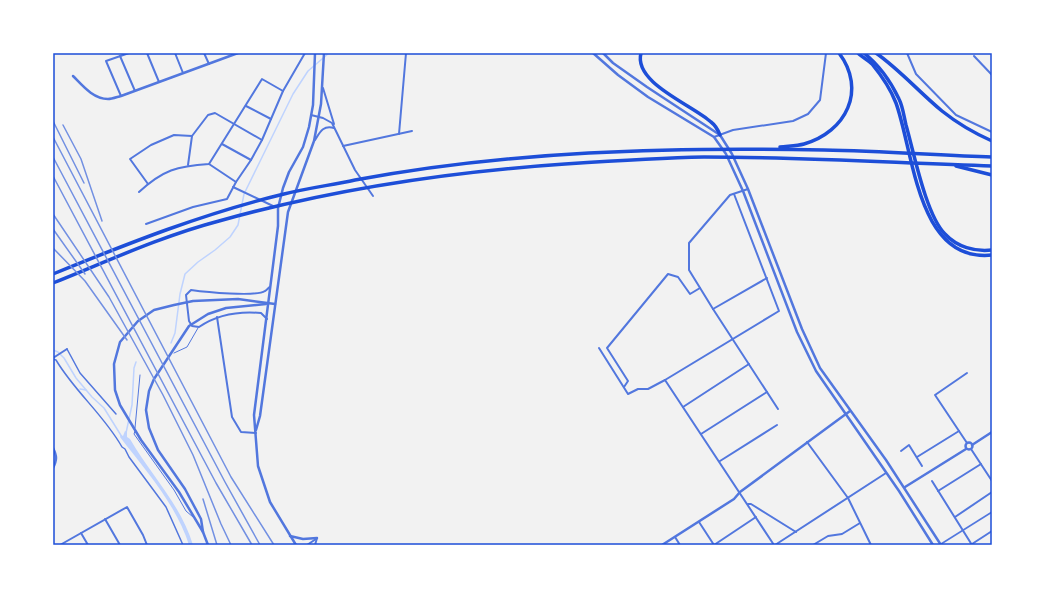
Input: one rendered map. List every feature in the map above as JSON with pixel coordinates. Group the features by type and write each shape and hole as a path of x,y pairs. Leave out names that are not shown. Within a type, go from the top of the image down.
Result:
{"highway":[{"path":"641,53 641,66 644,73 653,82 712,122 720,134"},
{"path":"767,149 804,144 830,132 839,123 846,113 850,102 851,92 849,72 839,53"},
{"path":"858,53 872,64 884,81 895,101 916,180 931,221 941,236 954,247 972,254 992,255"},
{"path":"864,53 874,60 899,100 920,179 935,218 944,233 955,243 972,250 992,250"},
{"path":"876,53 906,77 942,111 960,124 992,141"},
{"path":"53,274 143,238 214,213 284,194 391,173 498,159 599,152 701,149 887,152 992,157"},
{"path":"53,283 145,246 217,221 286,203 395,182 500,169 702,157 889,161 992,166"},
{"path":"949,164 992,175"}],"street":[{"path":"120,96 106,62 129,53"},
{"path":"147,53 159,82"},
{"path":"175,53 183,73"},
{"path":"204,53 209,64"},
{"path":"73,76 93,94 107,99 135,91 238,53"},
{"path":"146,224 193,207 227,199 262,140 282,91 304,53"},
{"path":"296,545 270,502 258,466 254,415 278,226 278,208 285,180 306,139 311,115 315,53"},
{"path":"256,433 260,416 288,212 314,141 319,117 324,53"},
{"path":"399,134 406,53"},
{"path":"593,53 618,75 648,97 714,137 726,154 743,191 797,332 816,371 933,545"},
{"path":"603,53 612,63 720,134 732,154 748,189 805,335 820,368 905,487 941,545 992,512"},
{"path":"714,137 733,130 794,121 808,114 820,100 826,53"},
{"path":"907,53 916,74 956,115 992,132"},
{"path":"120,56 135,91"},
{"path":"974,56 992,75"},
{"path":"209,164 262,79 282,91"},
{"path":"322,85 335,128"},
{"path":"246,106 271,118"},
{"path":"188,165 192,136 208,115 215,113 262,140"},
{"path":"311,115 332,122 355,170 373,196"},
{"path":"314,141 325,128 335,128"},
{"path":"343,146 412,132"},
{"path":"148,184 130,159 151,145 174,135 192,136"},
{"path":"222,144 251,160"},
{"path":"139,192 148,184 167,172 188,165 209,164 236,182"},
{"path":"233,188 278,208"},
{"path":"748,189 730,195 689,243 689,270 778,409"},
{"path":"599,348 628,394 648,388 665,380 779,311 734,194"},
{"path":"624,387 628,381 606,348 668,274 678,277 690,294 700,288"},
{"path":"713,309 766,278"},
{"path":"267,319 261,313 249,312 227,314 217,317 199,327 192,326 189,321 186,296 191,290 221,294 254,294 264,292 270,287"},
{"path":"208,545 203,532 179,492 141,440 120,406 115,390 114,364 118,349 120,342 138,321 154,310 193,301 238,298 275,304"},
{"path":"203,532 201,519 185,489 158,450 148,428 146,410 150,391 154,379 189,326 208,314 226,308 268,303"},
{"path":"217,317 232,417 241,432 256,433"},
{"path":"116,414 80,373 67,349 53,358 56,360 75,388 99,413 122,447 126,449 129,457 166,507 183,545"},
{"path":"683,407 749,364"},
{"path":"967,373 934,395 967,443 972,445"},
{"path":"665,380 775,545 886,473"},
{"path":"701,434 767,392"},
{"path":"662,545 734,499 740,492 850,411"},
{"path":"720,461 776,425"},
{"path":"916,457 959,431"},
{"path":"992,432 972,445 971,449 992,481"},
{"path":"807,442 848,498 871,545"},
{"path":"966,449 967,443"},
{"path":"901,451 909,445 922,466"},
{"path":"53,448 56,462 53,468"},
{"path":"905,487 966,449 971,449"},
{"path":"938,491 981,464"},
{"path":"932,481 972,544 992,531"},
{"path":"955,517 992,492"},
{"path":"748,504 751,504 796,532"},
{"path":"60,545 127,507 147,545"},
{"path":"699,522 714,545 756,517"},
{"path":"105,519 120,545"},
{"path":"813,545 828,536 842,534 860,523"},
{"path":"81,533 88,545"},
{"path":"290,536 303,539 317,538"},
{"path":"675,537 680,545"},
{"path":"307,545 317,538"},
{"path":"315,545 317,538"}],"lane":[{"path":"174,353 187,347 199,327"},
{"path":"140,375 134,434 174,490 186,511 196,521"}],"water":[{"path":"125,431 127,432 127,437 130,439 173,503 188,530 193,545 189,545 176,516 159,488 120,437 121,435 123,436"}],"waterway":[{"path":"171,343 175,333 180,294 185,274 230,237 238,225 244,194 293,94 308,71 329,53"},
{"path":"53,350 58,352 64,358 76,378 92,397 104,408 122,437"},
{"path":"126,433 132,405 134,368 136,362"},
{"path":"80,389 86,390"}],"railway":[{"path":"53,121 84,183"},
{"path":"63,125 81,159 102,221"},
{"path":"53,137 231,477 274,545"},
{"path":"53,157 225,482 260,545"},
{"path":"53,176 216,483 252,545"},
{"path":"53,214 109,297 163,395 193,455 231,545"},
{"path":"53,229 85,274"},
{"path":"53,248 85,281 127,340"},
{"path":"203,499 217,545"}]}
